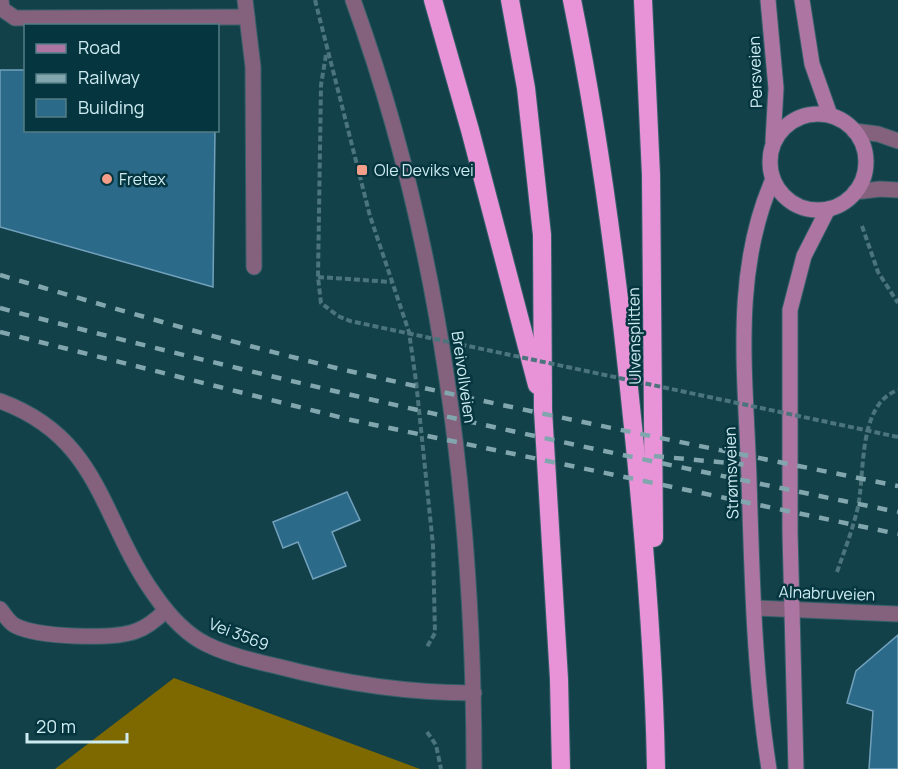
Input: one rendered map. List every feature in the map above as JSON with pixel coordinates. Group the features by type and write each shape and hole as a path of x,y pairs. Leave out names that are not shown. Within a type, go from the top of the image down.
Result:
{"highway":[{"path":"433,0 470,130 543,410"},
{"path":"510,0 526,88 542,235 543,410 558,658 561,769"},
{"path":"572,0 599,155 622,324 638,476 654,672 656,769"},
{"name":"Ulvensplitten","path":"643,0 651,175 654,672"}],"main road":[{"name":"Persveien","path":"768,0 776,88 773,144"},
{"path":"802,0 812,64 830,115"},
{"path":"816,114 830,115 854,130 861,142 865,168 855,192 843,203 828,209 805,208 785,197 773,179 770,167 773,144 790,122 816,114"},
{"name":"Strømsveien","path":"769,769 759,683 754,608 744,290 754,233 773,179"},
{"path":"796,769 792,609 790,310 804,256 828,209"}],"street":[{"path":"1,0 2,9 15,18 247,17"},
{"path":"245,0 253,67 254,267"},
{"name":"Breivollveien","path":"353,0 394,130 417,218 447,372 463,537 474,693 474,769"},
{"path":"854,130 878,134 898,141"},
{"path":"855,192 880,189 898,190"},
{"name":"Vei 3569","path":"0,401 23,409 41,421 74,450 105,499 145,581 166,610 206,644 260,663 380,689 474,693"},
{"name":"Alnabruveien","path":"754,608 898,614"},
{"path":"0,609 13,625 32,632 114,637 137,631 156,621 166,610"}],"path":[{"path":"315,0 370,216 409,332 433,545 435,633 427,647"},
{"path":"327,51 321,85 318,277 321,303 338,316 898,437"},
{"path":"862,226 878,272 898,303"},
{"path":"318,277 392,282"},
{"path":"837,572 858,509 868,430 878,403 898,390"},
{"path":"427,732 436,745 441,769"}],"shaded area":[{"path":"174,678 420,769 55,769"}],"building":[{"name":"Fretex","path":"0,70 24,70 24,132 215,132 213,287 0,227"},
{"path":"347,492 360,520 332,532 346,566 313,579 298,542 283,548 273,522"},
{"path":"898,635 898,769 869,769 873,711 847,703 856,671"}],"railway":[{"path":"0,275 218,337 349,371 554,416 898,486"},
{"path":"0,308 223,365 448,417 898,512"},
{"path":"0,332 351,420 898,534"},
{"path":"654,456 750,465"}],"place":[{"name":"Ole Deviks vei","path":"362,170"},
{"name":"Fretex","path":"107,179"}]}
